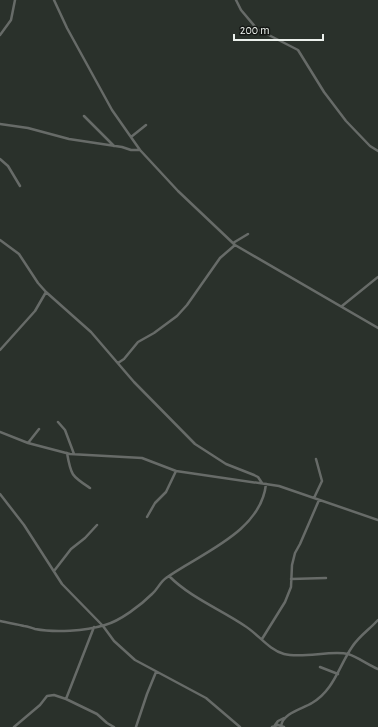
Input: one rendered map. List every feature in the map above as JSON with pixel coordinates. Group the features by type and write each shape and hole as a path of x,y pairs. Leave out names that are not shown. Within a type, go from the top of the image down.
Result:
{"street":[{"path":"0,34 11,20 15,0"},
{"path":"54,0 67,28 112,110 140,150 178,191 234,244 378,328"},
{"path":"236,0 241,10 257,30 298,50 324,92 346,121 370,146 378,151"},
{"path":"84,116 114,146"},
{"path":"0,124 28,128 69,139 131,150 140,150"},
{"path":"131,137 146,125"},
{"path":"0,158 8,166 20,186"},
{"path":"118,363 138,342 154,333 177,316 220,258 234,244 248,234"},
{"path":"0,240 19,254 46,292 91,332 134,382 200,448 226,464 258,477 262,484"},
{"path":"342,306 378,277"},
{"path":"0,350 35,311 46,292"},
{"path":"58,422 65,430 74,454"},
{"path":"28,443 39,428"},
{"path":"0,432 28,443 67,453 142,458 176,471 279,486 378,520"},
{"path":"67,453 70,470 74,478 90,488"},
{"path":"314,499 322,480 316,459"},
{"path":"147,517 155,503 166,492 176,471"},
{"path":"0,621 36,629 69,630 103,626 121,618 152,594 169,576 222,544 240,530 256,514 265,494 266,484"},
{"path":"0,494 24,525 62,584 103,626 114,641 135,660 206,698 240,727"},
{"path":"262,639 285,602 291,587 295,553 319,500"},
{"path":"54,571 71,549 85,538 97,525"},
{"path":"169,576 185,590 247,627 274,650 286,655 348,654 378,669"},
{"path":"291,579 326,578"},
{"path":"274,726 278,721 310,704 322,695 338,674 356,642 378,620"},
{"path":"66,699 94,627"},
{"path":"320,667 338,674"},
{"path":"136,727 156,672"},
{"path":"14,727 40,705 47,696 54,695 97,714 107,724 114,727"},
{"path":"274,726 282,726 284,718"}]}
